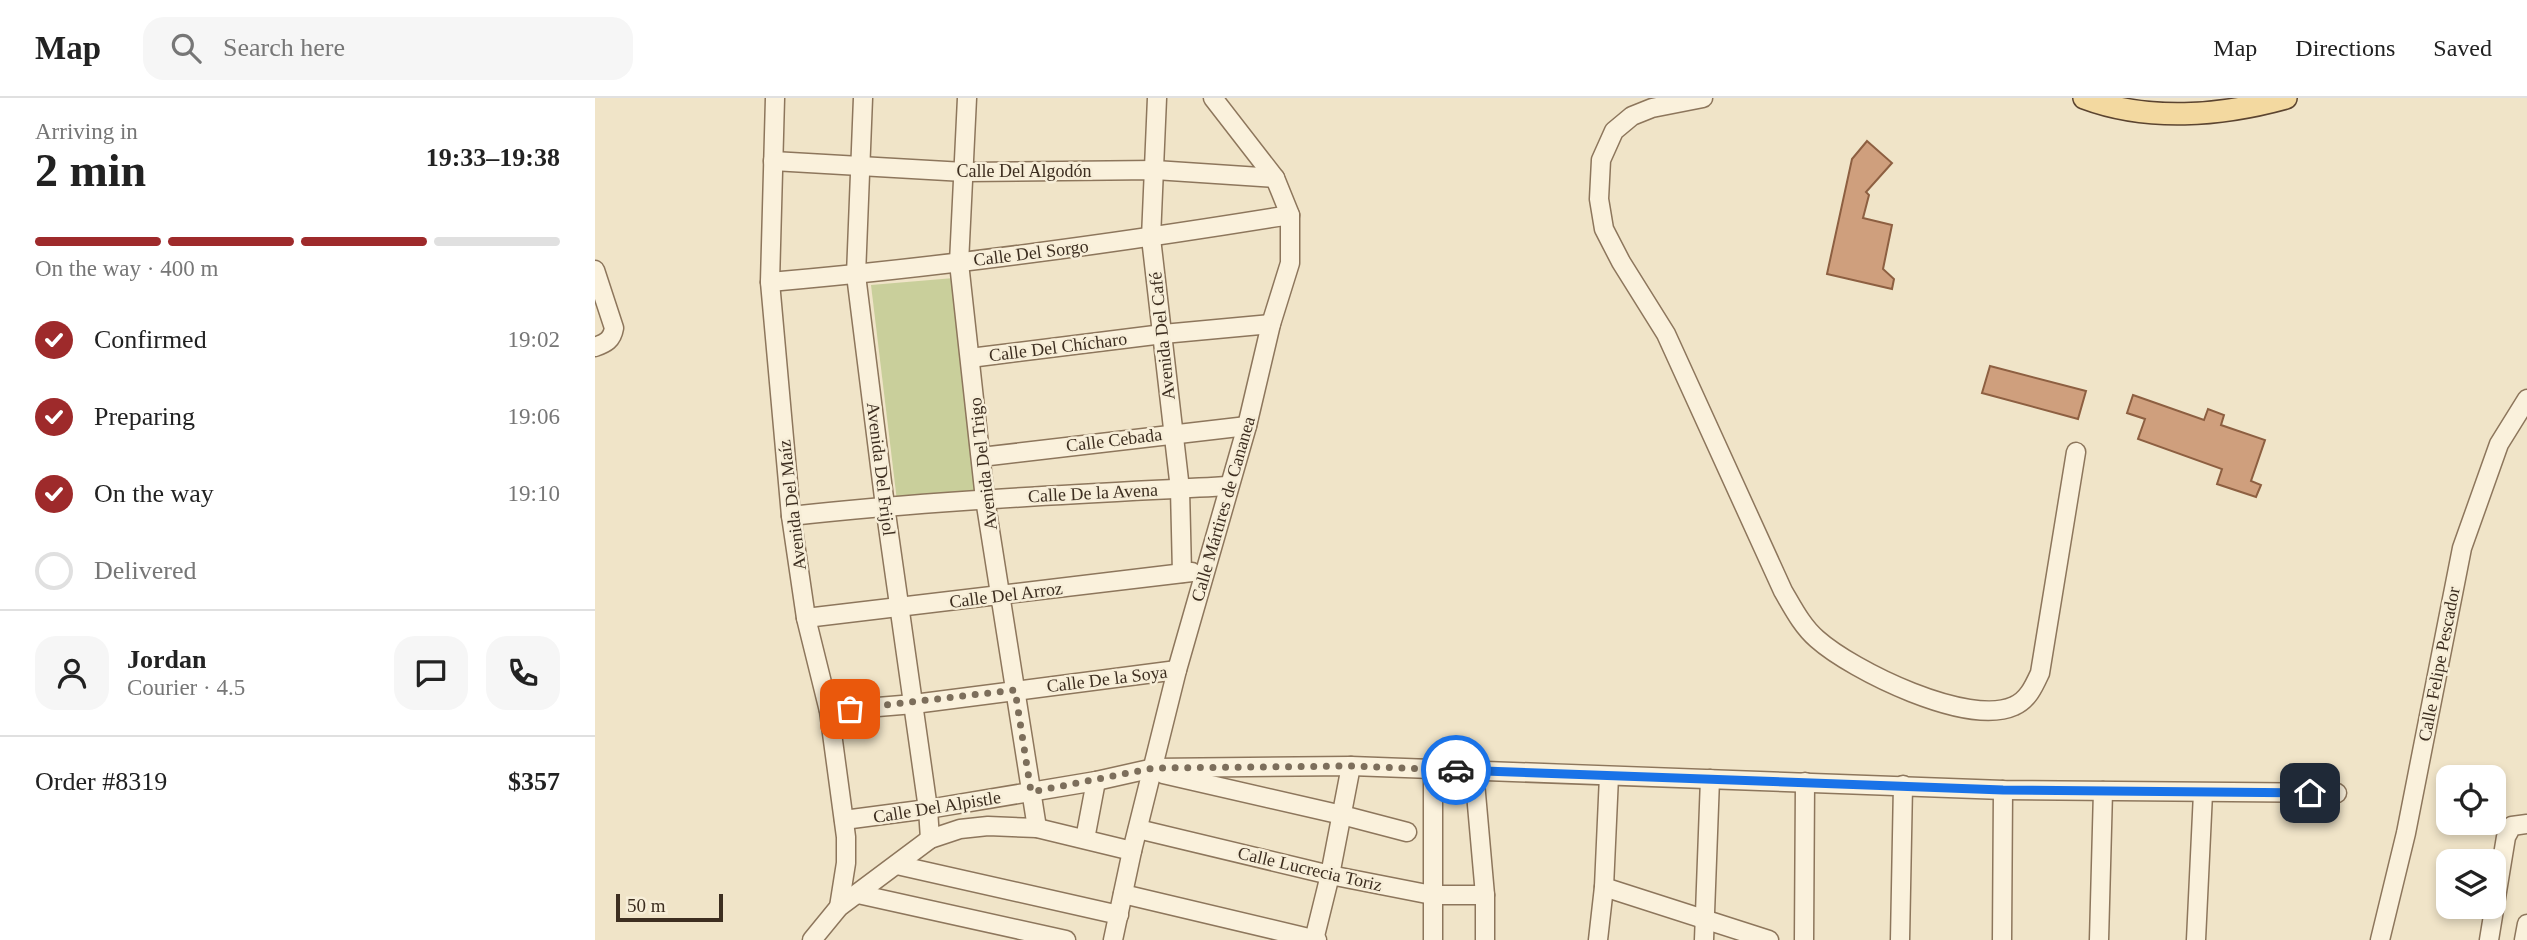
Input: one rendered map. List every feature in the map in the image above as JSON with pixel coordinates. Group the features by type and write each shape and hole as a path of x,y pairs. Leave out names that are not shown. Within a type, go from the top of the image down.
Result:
{"main road":[{"path":"2084,98 2173,114 2216,113 2286,98"}],"street":[{"name":"Avenida Del Maíz","path":"775,98 770,282 791,516 806,618 829,712 844,820 846,863 839,907"},
{"name":"Avenida Del Frijol","path":"863,98 856,275 930,839"},
{"name":"Avenida Del Trigo","path":"967,98 958,263 985,499 1037,828"},
{"name":"Avenida Del Café","path":"1157,98 1151,238 1180,488 1182,573"},
{"name":"Calle Mártires de Cananea","path":"1113,940 1132,850 1177,670 1247,426 1271,324 1290,263 1290,215 1275,178 1213,98"},
{"path":"1703,98 1652,108 1632,117 1614,131 1601,160 1599,200 1604,229 1621,262 1666,334 1783,591 1814,637 1833,653 1905,691 1957,707 2002,710 2017,705 2030,692 2040,673 2076,452"},
{"name":"Calle Del Algodón","path":"773,161 964,172 1155,170 1275,178"},
{"name":"Calle Del Sorgo","path":"770,282 958,263 1151,238 1290,215"},
{"path":"595,270 613,320 613,336 606,343 595,347"},
{"name":"Calle Del Chícharo","path":"970,358 1163,334 1271,324"},
{"name":"Calle Felipe Pescador","path":"2380,940 2406,833 2462,548 2499,444 2527,399"},
{"name":"Calle Cebada","path":"981,457 1247,426"},
{"name":"Calle De la Avena","path":"791,516 985,499 1229,486"},
{"name":"Calle Del Arroz","path":"806,618 1206,571"},
{"name":"Calle De la Soya","path":"829,712 914,704 1177,670"},
{"path":"1153,770 1351,766 2003,790 2337,793"},
{"path":"1123,894 1315,940 1351,766"},
{"path":"1153,770 1407,832"},
{"name":"Calle Del Alpistle","path":"844,820 928,810 1153,770"},
{"path":"1433,770 1433,940"},
{"path":"1474,771 1485,895 1485,940"},
{"path":"1598,940 1604,887 1609,776"},
{"path":"1704,940 1710,779"},
{"path":"1085,839 1096,781"},
{"path":"1804,940 1805,782"},
{"path":"1900,940 1903,785"},
{"path":"2002,940 2003,790"},
{"path":"2099,940 2103,791"},
{"path":"2196,940 2203,793"},
{"path":"2489,940 2506,837 2512,827 2527,824"},
{"path":"812,940 839,907 930,839 960,829 988,826 1037,828 1132,850"},
{"name":"Calle Lucrecia Toriz","path":"1138,829 1330,875 1431,895 1485,895"},
{"path":"897,865 1119,915"},
{"path":"1604,887 1769,940"},
{"path":"859,894 1066,940"},
{"path":"2524,940 2527,924"}],"green space":[{"path":"954,278 978,492 897,501 871,285"}],"building":[{"path":"1867,141 1892,163 1866,192 1869,195 1863,218 1892,225 1883,269 1894,279 1892,289 1827,274 1852,159"},
{"path":"1990,366 2086,391 2078,419 1982,393"},
{"path":"2133,395 2204,420 2208,409 2224,415 2221,425 2265,440 2251,481 2261,485 2256,497 2217,484 2222,469 2138,439 2145,419 2127,413"}],"way so far":[{"path":"850,709 914,704 1015,690 1031,792 1154,768 1351,766 1456,770"}],"route":[{"path":"1456,770 2003,790 2310,793"}]}
